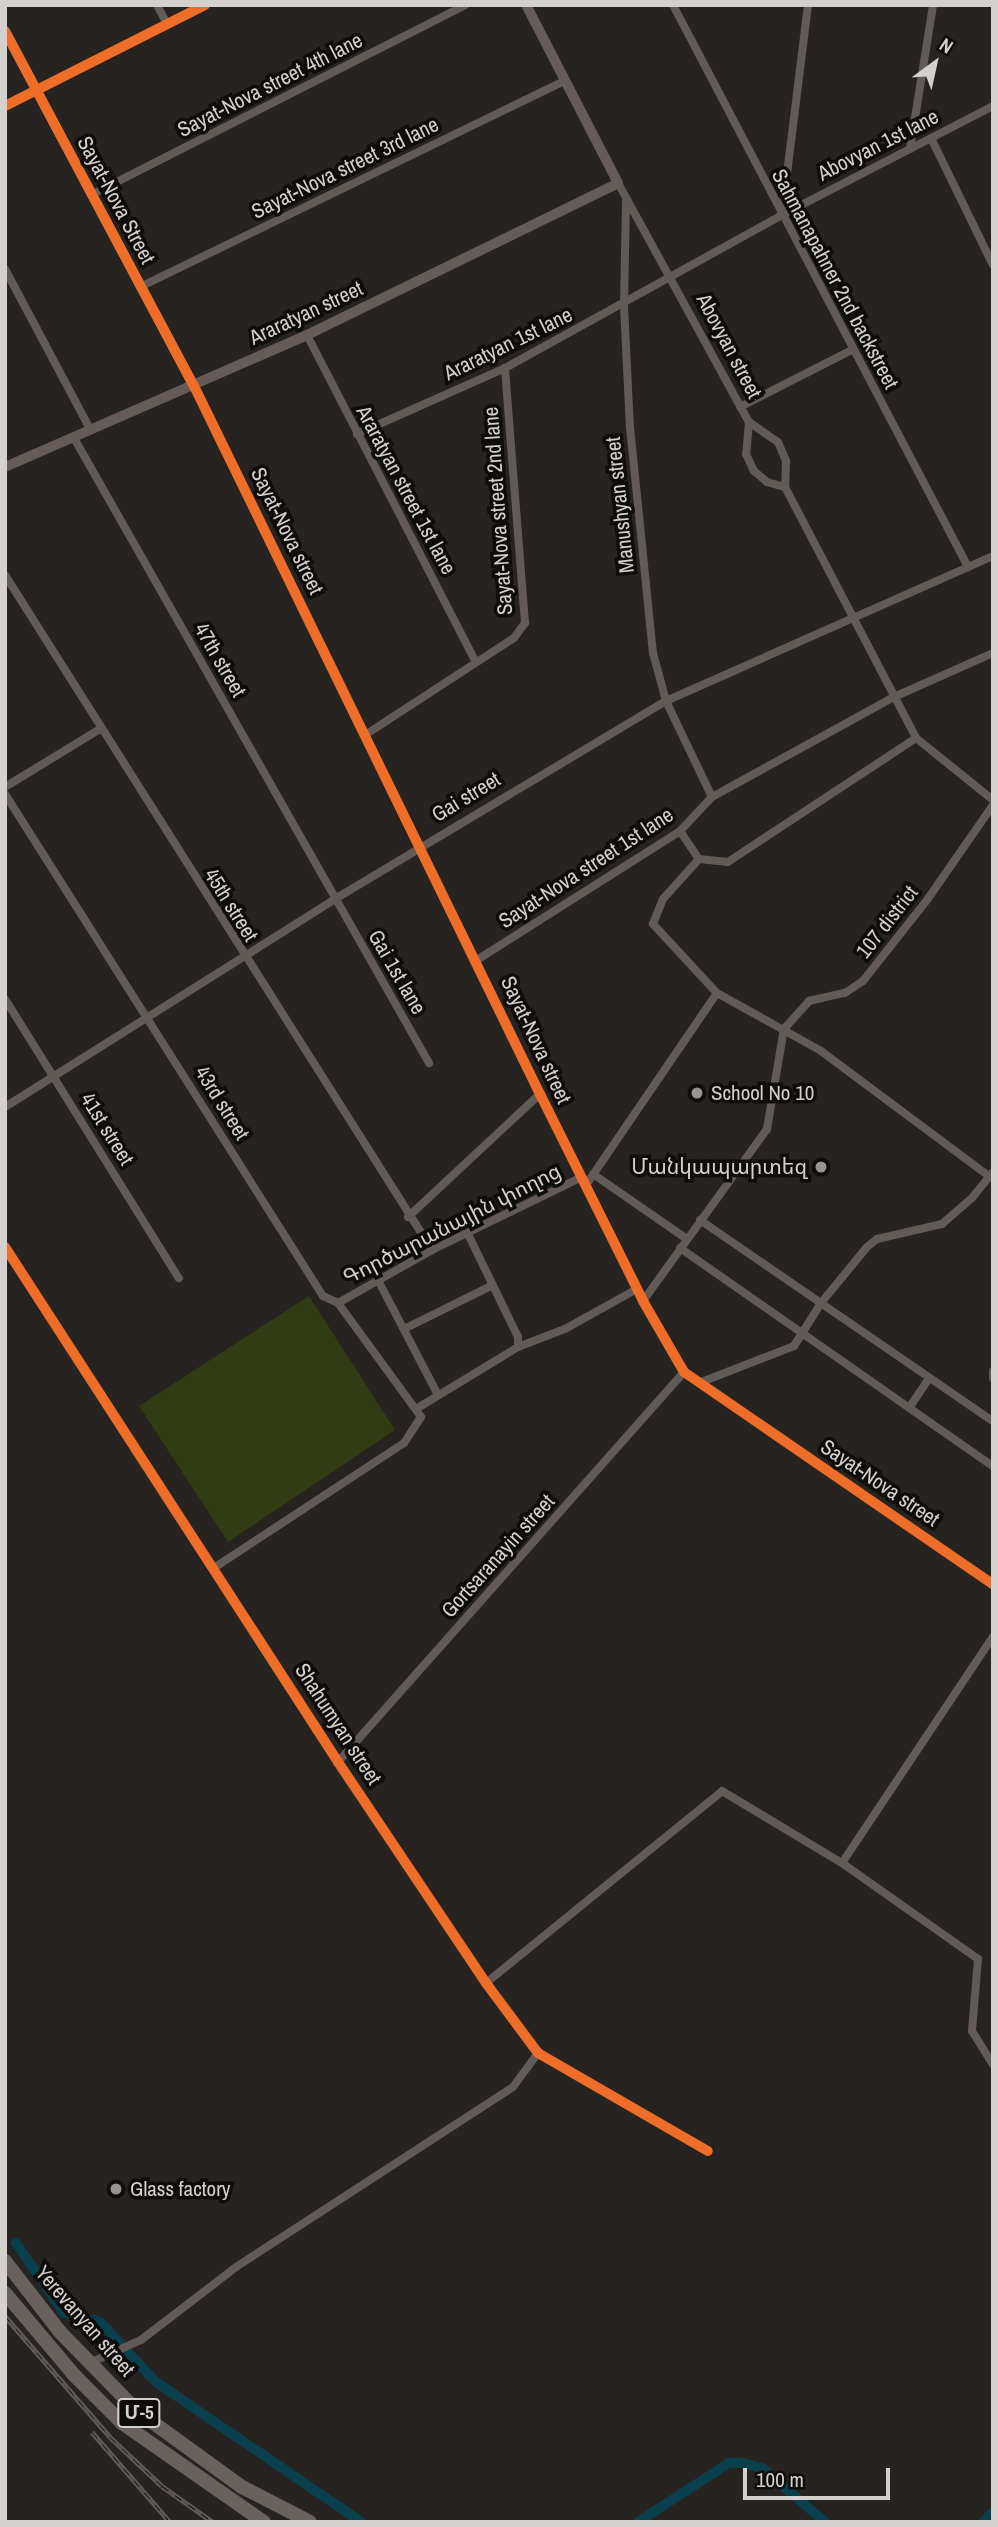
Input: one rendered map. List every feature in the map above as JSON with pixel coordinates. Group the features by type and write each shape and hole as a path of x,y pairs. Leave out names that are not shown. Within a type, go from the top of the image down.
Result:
{"highway":[{"name":"Yerevanyan street","path":"5,2261 90,2363 137,2411 242,2487 310,2522"},
{"name":"Yerevanyan street","path":"5,2293 74,2375 122,2423 264,2522"}],"main road":[{"name":"Abovyan street","path":"526,5 618,183"},
{"name":"Sayat-Nova Street","path":"5,31 194,386"},
{"name":"Araratyan street","path":"5,467 307,335 618,183"}],"street":[{"path":"157,5 167,24"},
{"path":"5,106 205,5"},
{"name":"Sayat-Nova street 4th lane","path":"91,195 466,5"},
{"name":"Sahmanapahner 2nd backstreet","path":"673,5 968,567"},
{"path":"782,215 808,5"},
{"path":"910,149 933,5"},
{"name":"Sayat-Nova street 3rd lane","path":"141,287 565,80"},
{"name":"Abovyan 1st lane","path":"671,278 782,215 993,106"},
{"path":"931,138 993,265"},
{"name":"Abovyan street","path":"618,183 748,422 778,442 786,461 785,487 855,616 916,738"},
{"name":"Manushyan street","path":"626,198 624,306 630,428 652,640 666,701 712,797"},
{"path":"5,269 91,431"},
{"name":"Araratyan 1st lane","path":"356,434 505,368 624,306 671,278"},
{"name":"Araratyan street 1st lane","path":"307,335 475,660"},
{"path":"740,407 852,350"},
{"name":"Sayat-Nova street 2nd lane","path":"365,735 475,660 514,638 525,623 505,368"},
{"name":"Sayat-Nova street","path":"194,386 422,846 540,1094 643,1301 684,1372 992,1582"},
{"path":"748,422 746,454 754,471 767,482 785,487"},
{"name":"47th street","path":"74,438 335,899"},
{"path":"855,616 993,556"},
{"name":"45th street","path":"5,575 244,958 408,1217 432,1250"},
{"name":"Gai street","path":"5,1107 335,899 666,701 855,616"},
{"path":"894,698 993,653"},
{"name":"Sayat-Nova street 1st lane","path":"477,960 680,831 712,797 894,698"},
{"path":"5,787 100,729"},
{"path":"680,831 699,859 728,862 916,738 993,802"},
{"name":"43rd street","path":"5,794 323,1296 338,1303 418,1413"},
{"name":"107 district","path":"783,1030 809,1001 845,993 863,981 927,900 993,802"},
{"path":"699,859 663,899 653,924 717,993 821,1051 991,1174 942,1224 877,1239 821,1303 794,1346 777,1355 699,1383"},
{"name":"Gai 1st lane","path":"335,899 429,1063"},
{"path":"584,1181 593,1174 717,993"},
{"name":"41st street","path":"5,999 179,1278"},
{"path":"643,1301 767,1129 783,1030"},
{"path":"408,1217 540,1094"},
{"path":"593,1174 687,1239"},
{"name":"Գործարանային փողոց","path":"338,1303 432,1250 584,1181"},
{"path":"700,1220 993,1421"},
{"path":"468,1234 518,1337 518,1348"},
{"name":"Shahumyan street","path":"5,1247 215,1567 338,1762 486,1983 538,2053 708,2151"},
{"path":"680,1248 993,1466"},
{"path":"379,1282 437,1393"},
{"path":"404,1329 493,1285"},
{"path":"215,1567 404,1443 418,1413 437,1393 518,1348 565,1329 637,1289"},
{"path":"993,1371 993,1378"},
{"name":"Gortsaranayin street","path":"338,1762 684,1372"},
{"path":"909,1408 929,1378"},
{"path":"842,1863 993,1637"},
{"path":"486,1983 722,1791 842,1863 978,1959 972,2031 993,2064"},
{"path":"90,2363 133,2343 236,2267 513,2087 538,2053"}],"green space":[{"path":"309,1296 395,1430 228,1542 139,1406"}],"waterway":[{"path":"16,2243 64,2313 100,2322 156,2382 361,2522"},
{"path":"638,2522 729,2463 762,2468 825,2522"},
{"path":"983,2522 993,2512"}],"railway":[{"path":"5,2316 110,2437 162,2486 213,2522"},
{"path":"92,2432 170,2522"}],"cycle path":[{"path":"5,106 205,5"},
{"path":"5,31 194,386 540,1094 643,1301 684,1372 993,1584"},
{"path":"5,1247 338,1762 486,1983 538,2053 708,2151"}],"place":[{"name":"School No 10","path":"697,1093"},
{"name":"Մանկապարտեզ","path":"821,1167"},
{"name":"Glass factory","path":"116,2189"}]}
